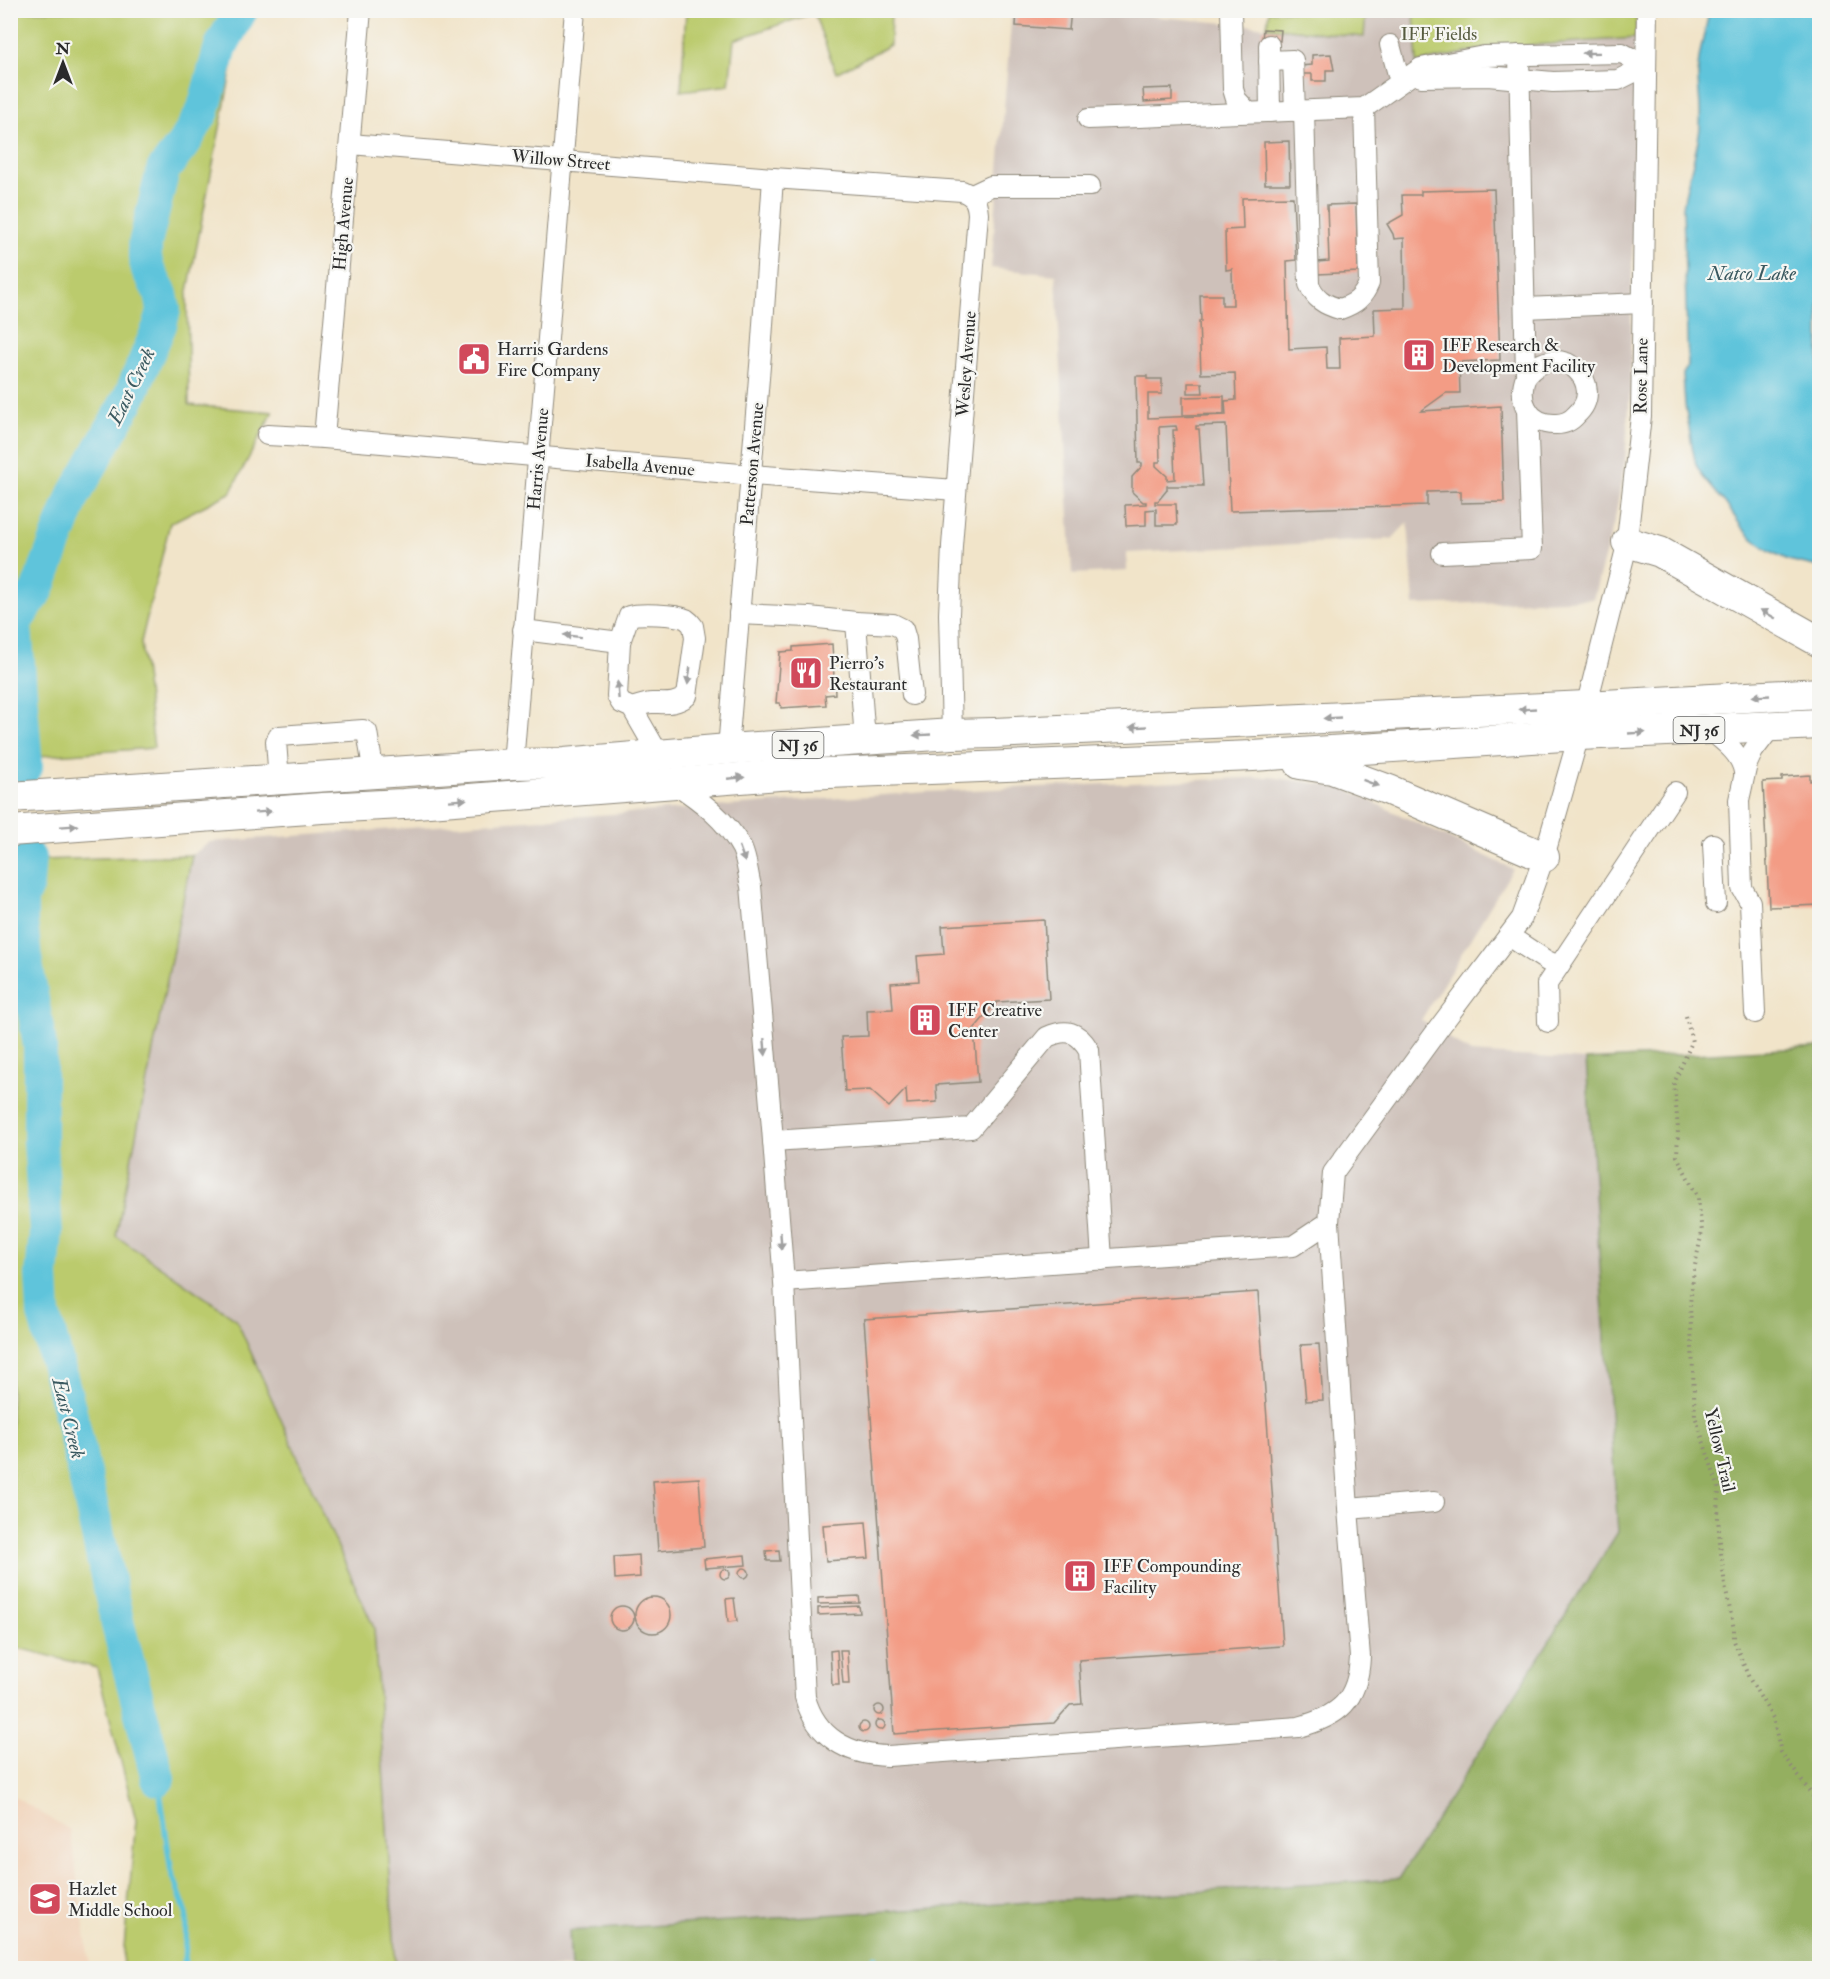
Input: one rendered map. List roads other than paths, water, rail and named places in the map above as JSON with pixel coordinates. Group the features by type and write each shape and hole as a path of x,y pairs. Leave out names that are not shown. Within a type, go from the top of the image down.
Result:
{"highway":[{"path":"1627,542 1660,552 1820,642"},
{"name":"NJ 36","path":"10,797 513,764 564,763 659,754 952,734 1586,706 1820,693"},
{"name":"NJ 36","path":"10,831 310,808 414,803 778,774 1253,756 1579,735 1820,723"},
{"path":"1253,756 1332,769 1389,790 1544,857"}],"street":[{"name":"High Avenue","path":"324,438 361,10"},
{"name":"Harris Avenue","path":"513,764 574,10"},
{"path":"1231,10 1233,89 1236,99 1248,112"},
{"name":"Rose Lane","path":"674,783 702,801 743,850 751,886 784,1282 805,1697 809,1710 817,1723 830,1738 847,1748 867,1755 888,1756 1299,1726 1321,1721 1340,1710 1349,1700 1360,1672 1360,1657 1329,1222 1333,1173 1522,918 1544,857 1579,735 1627,542 1641,416 1647,10"},
{"path":"1385,50 1406,78"},
{"path":"1270,112 1269,53 1293,60 1299,111 1309,284 1313,294 1322,302 1340,309 1358,301 1365,294 1369,283 1364,108"},
{"path":"1088,119 1364,108 1420,68 1484,56 1622,53 1646,66"},
{"path":"1519,55 1526,376"},
{"path":"1406,78 1488,76 1553,82 1618,80 1646,66"},
{"name":"Willow Street","path":"350,144 773,178"},
{"path":"773,178 962,191 972,195 991,186 1090,186"},
{"name":"Patterson Avenue","path":"728,749 752,475 773,178"},
{"name":"Wesley Avenue","path":"952,734 949,614 956,490 978,214 976,200 972,195"},
{"path":"1525,308 1642,303"},
{"path":"1563,361 1573,366 1585,383 1587,394 1584,405 1578,414 1560,424 1539,421 1531,415 1522,396 1522,386 1526,376 1542,362 1563,361"},
{"path":"1442,553 1532,549 1527,409"},
{"name":"Isabella Avenue","path":"267,435 956,490"},
{"path":"632,708 651,703 669,705 687,696 695,638 693,626 686,619 656,614 628,616 620,642 617,696 621,703 632,708 659,754"},
{"path":"740,614 893,624 903,629 906,639 912,695"},
{"path":"856,622 865,740"},
{"path":"523,630 620,642"},
{"path":"1755,1013 1750,902 1742,888 1739,800 1744,772 1753,751 1772,726"},
{"path":"1709,729 1732,749 1743,765 1744,772"},
{"path":"279,780 276,741 279,736 363,730 367,732 374,774"},
{"path":"1548,1022 1547,984 1675,792"},
{"path":"1713,844 1716,903"},
{"path":"1509,936 1547,961 1559,966"},
{"path":"773,1141 971,1128 1047,1037 1059,1031 1073,1033 1083,1039 1089,1050 1102,1260"},
{"path":"784,1282 1293,1246 1329,1222"},
{"path":"1348,1509 1434,1502"}],"water":[{"name":"Natco Lake","path":"1709,11 1819,11 1819,567 1788,560 1752,538 1703,477 1696,465 1693,451 1685,405 1683,374 1688,366 1683,208 1700,128 1698,67"}],"waterway":[{"name":"East Creek","path":"26,767 15,625 37,591 72,499 130,396 160,325 164,310 161,294 148,270 145,244 163,170 185,142 203,111 221,46 241,10"},
{"name":"East Creek","path":"29,858 27,885 21,898 21,922 40,1046 40,1142 46,1232 42,1275 44,1314 72,1419 118,1625 158,1779"},
{"name":"East Creek","path":"158,1779 171,1870 187,1915 184,1968"},
{"path":"874,1968 875,1957"}],"place":[{"name":"IFF Research & Development Facility","path":"1419,355"},
{"name":"Harris Gardens Fire Company","path":"474,359"},
{"name":"Pierro's Restaurant","path":"806,673"},
{"name":"IFF Creative Center","path":"925,1020"},
{"name":"IFF Compounding Facility","path":"1080,1576"},
{"name":"Hazlet Middle School","path":"45,1899"}],"park label":[{"name":"IFF Fields","path":"1439,34"}]}
